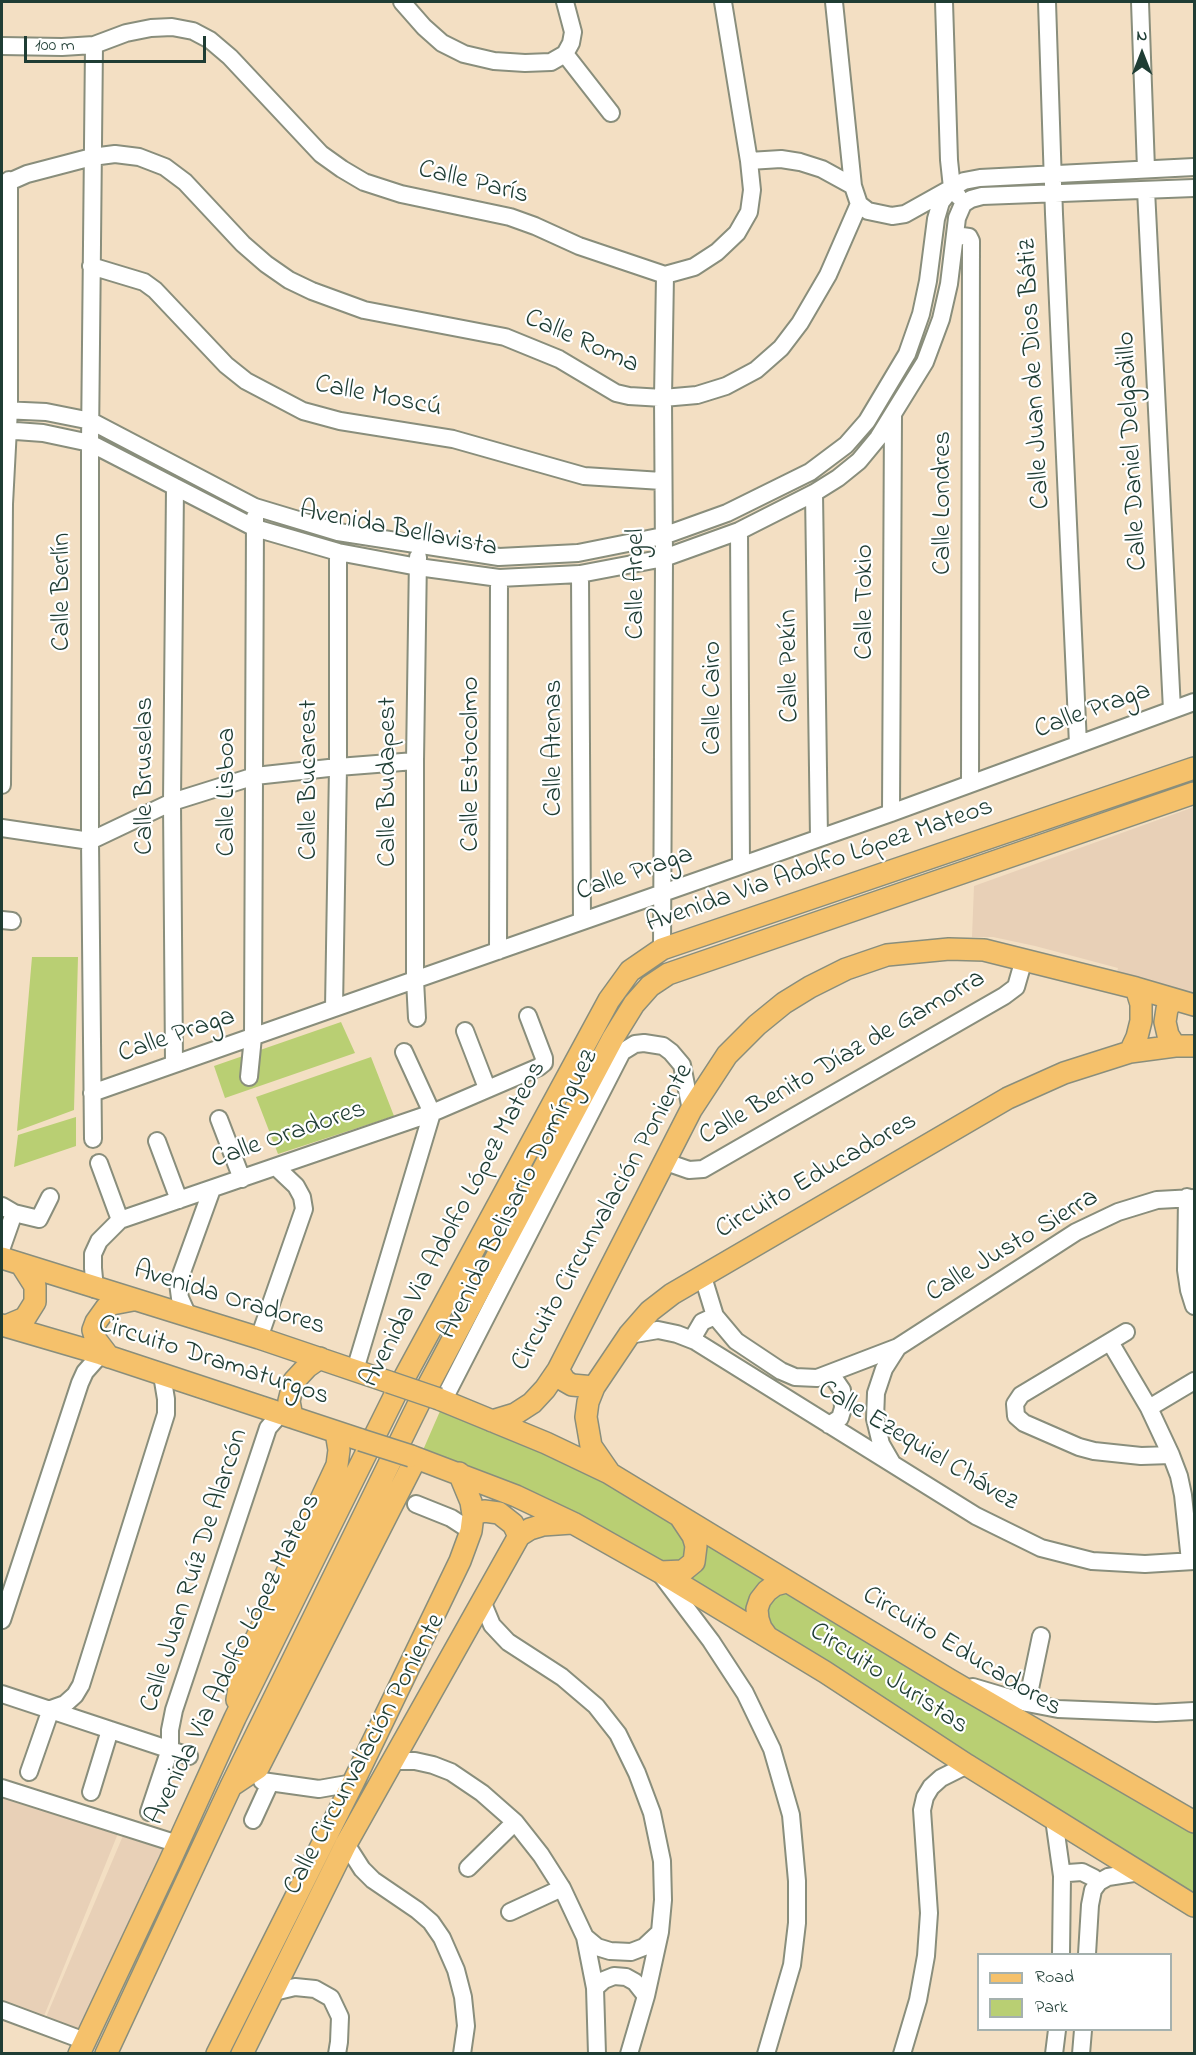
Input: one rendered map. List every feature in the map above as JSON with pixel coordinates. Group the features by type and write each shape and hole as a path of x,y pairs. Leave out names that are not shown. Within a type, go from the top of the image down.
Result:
{"main road":[{"name":"Avenida Via Adolfo López Mateos","path":"82,2047 235,1718 396,1393 609,1000 630,971 662,950 1194,768"},
{"name":"Avenida Via Adolfo López Mateos","path":"106,2054 231,1786 424,1393 613,1038 634,1004 650,986 668,974 688,966 1194,793"},
{"name":"Circuito Circunvalación Poniente","path":"492,1421 515,1414 532,1403 546,1389 558,1370 691,1110 727,1055 784,1003 846,969 887,954 913,951 984,950 1194,1005"},
{"path":"1130,1052 1141,1021 1141,1004 1136,988"},
{"path":"1173,999 1167,1009 1165,1022 1168,1035 1185,1046"},
{"name":"Circuito Educadores","path":"609,1473 591,1446 586,1417 588,1402 594,1387 629,1335 650,1311 672,1294 1008,1098 1064,1073 1130,1052 1185,1046"},
{"path":"4,1325 25,1318 35,1302 35,1286 11,1261"},
{"name":"Avenida Oradores","path":"11,1261 95,1289 259,1338 441,1400"},
{"path":"105,1356 93,1330 96,1322 106,1308 112,1304 134,1300"},
{"name":"Circuito Dramaturgos","path":"4,1325 459,1473 516,1496 573,1523"},
{"path":"286,1415 294,1381 307,1367 320,1358"},
{"path":"558,1370 565,1381 572,1385 594,1387"},
{"name":"Circuito Educadores","path":"441,1400 546,1443 609,1473 948,1679 1194,1822"},
{"path":"235,1718 242,1669 337,1465 339,1450 336,1432"},
{"path":"231,1786 258,1768 413,1457"},
{"path":"459,1473 469,1496 472,1523"},
{"path":"472,1523 484,1511 499,1513 513,1524 519,1536 543,1525 556,1522 573,1523"},
{"path":"660,1572 683,1571 694,1562 696,1546 693,1536 679,1515"},
{"name":"Calle Circunvalación Poniente","path":"218,2054 447,1591 472,1523"},
{"name":"Circuito Juristas","path":"573,1523 766,1635 967,1765 1194,1905"},
{"name":"Calle Circunvalación Poniente","path":"242,2054 346,1845 519,1536"},
{"path":"766,1635 758,1618 760,1600 766,1591 786,1582"}],"street":[{"path":"402,2 442,43 464,54 494,61 525,63 551,62 565,54 571,43 573,32 565,2"},
{"path":"665,275 694,267 717,252 737,233 748,212 752,190 749,161 723,2"},
{"path":"834,2 853,186 859,204 868,211 892,216 905,214 964,182 980,178 1194,167"},
{"path":"944,2 949,160 952,188 963,204 982,195 1194,189"},
{"name":"Calle Juan de Dios Bátiz","path":"1047,2 1078,744"},
{"path":"1140,2 1146,169"},
{"name":"Calle París","path":"2,46 62,48 94,45 126,33 151,28 172,27 193,32 210,40 230,57 321,154 342,170 364,182 401,194 510,217 579,246 665,275"},
{"name":"Calle Berlín","path":"93,1139 90,443 94,45"},
{"path":"565,54 611,113"},
{"name":"Calle Roma","path":"5,183 92,157 115,154 139,157 165,167 185,183 243,244 266,264 312,291 364,310 505,337 559,359 616,393 663,398 697,395 726,386 756,370 781,348 800,323 828,275 859,204"},
{"path":"749,161 781,159 800,162 822,169 853,186"},
{"path":"2,785 5,183"},
{"name":"Avenida Bellavista","path":"5,409 46,412 91,421 255,507 338,532 499,557 578,553 663,536 727,513 810,472 846,445 867,421 907,354 921,314 936,219 941,202 952,188"},
{"name":"Calle Daniel Delgadillo","path":"1146,190 1172,710"},
{"name":"Avenida Bellavista","path":"4,430 43,433 90,443 255,528 338,552 418,567 499,578 580,574 664,558 739,531 814,493 838,478 859,460 878,438 925,362 943,312 957,218 963,204"},
{"name":"Calle Londres","path":"955,235 969,237 971,241 970,784"},
{"name":"Calle Moscú","path":"91,266 144,282 155,290 226,365 246,381 303,411 340,421 453,439 584,476 663,481"},
{"name":"Calle Argel","path":"662,950 665,275"},
{"path":"943,312 971,330"},
{"name":"Calle Tokio","path":"885,393 893,416 891,813"},
{"name":"Calle Bruselas","path":"174,1064 172,802 175,487"},
{"name":"Calle Pekín","path":"814,493 819,838"},
{"name":"Calle Lisboa","path":"249,1077 253,1037 255,507"},
{"name":"Calle Cairo","path":"739,531 741,865"},
{"name":"Calle Budapest","path":"417,1018 415,761 418,546"},
{"name":"Calle Bucarest","path":"334,1008 338,767 338,552"},
{"name":"Calle Atenas","path":"580,574 582,921"},
{"name":"Calle Estocolmo","path":"498,951 499,578"},
{"name":"Calle Praga","path":"92,1093 891,813 1194,702"},
{"path":"2,828 90,841 172,802 255,776 415,761"},
{"name":"Calle Benito Díaz de Gamorra","path":"666,1162 689,1170 703,1169 1004,996 1016,987 1024,959"},
{"name":"Calle Oradores","path":"95,1289 93,1254 99,1240 120,1220 432,1113 544,1064 544,1058 528,1016"},
{"path":"465,1031 487,1088"},
{"name":"Avenida Belisario Domínguez","path":"441,1400 622,1052 635,1044 644,1043 663,1046 671,1052 682,1065 691,1110"},
{"path":"355,1370 432,1113 404,1052"},
{"path":"219,1119 242,1179"},
{"path":"158,1141 180,1200"},
{"path":"99,1163 120,1220"},
{"path":"259,1338 304,1209 302,1197 296,1186 277,1168"},
{"path":"188,1316 180,1298 178,1283 212,1189"},
{"path":"2,1247 8,1209 39,1219 50,1197"},
{"path":"1191,1198 1186,1270 1194,1306"},
{"name":"Calle Justo Sierra","path":"703,1277 716,1316 736,1341 781,1371 806,1379 831,1374 898,1347 1076,1232 1118,1212 1157,1200 1191,1198"},
{"path":"695,1341 695,1334 702,1322 716,1316"},
{"name":"Calle Ezequiel Chávez","path":"629,1335 658,1330 678,1334 695,1341 894,1467 976,1516 1041,1548 1092,1561 1145,1564 1192,1561"},
{"path":"1126,1332 1021,1395 1015,1404 1016,1416 1024,1424 1094,1451 1141,1456 1171,1455"},
{"path":"1110,1342 1149,1408 1179,1476 1192,1561"},
{"name":"Calle Justo Sierra","path":"894,1467 881,1444 875,1419 876,1393 884,1369 898,1347"},
{"path":"2,1620 80,1383 85,1372 105,1356"},
{"path":"829,1425 840,1418 843,1408 842,1390 831,1374"},
{"path":"51,1709 65,1704 75,1695 81,1685 166,1414 162,1375"},
{"path":"1149,1408 1194,1381"},
{"name":"Calle Juan Ruíz De Alarcón","path":"149,1812 170,1749 170,1730 174,1710 268,1428 286,1415"},
{"path":"416,1504 451,1518 472,1523"},
{"path":"660,1572 711,1641 745,1693 772,1749 791,1815 797,1881 797,1923 792,1965 766,2054"},
{"path":"482,1600 492,1624 508,1642 562,1677 596,1706 618,1734 637,1773 652,1813 662,1861 663,1900 660,1932 646,1996 628,2054"},
{"path":"1027,1703 1041,1636"},
{"path":"948,1679 1027,1703 1058,1709 1156,1713 1194,1711"},
{"path":"2,1694 189,1756"},
{"path":"29,1772 51,1709"},
{"path":"91,1792 110,1730"},
{"path":"391,1761 415,1761 451,1772 482,1793 515,1822 542,1855 562,1888 585,1937 595,1988 597,2054"},
{"path":"902,2054 918,2000 926,1956 929,1913 922,1810 925,1797 931,1787 941,1778 967,1765"},
{"path":"253,1820 266,1782 319,1789 353,1783"},
{"path":"2,1788 178,1844"},
{"path":"1054,1819 1062,1876 1061,1953"},
{"path":"468,1868 515,1822"},
{"path":"346,1845 368,1874 431,1922 442,1938 456,1971 463,1997 466,2026 462,2054"},
{"path":"1062,1876 1082,1872 1089,1874 1099,1882"},
{"path":"1087,1953 1093,1890 1099,1882 1117,1875 1140,1872"},
{"path":"510,1912 562,1888"},
{"path":"585,1937 597,1947 610,1952 631,1952 644,1947 660,1932"},
{"path":"595,1988 604,1980 626,1977 635,1982 646,1996"},
{"path":"274,1992 295,1986 315,1989 331,1998 340,2017 337,2054"},
{"path":"2,2010 82,2047"},
{"path":"1054,2054 1057,2031"},
{"path":"1081,2054 1083,2031"}],"shaded area":[{"path":"1194,807 1193,997 1116,976 1118,968 993,937 972,937 974,886"},
{"path":"2,1792 119,1831 42,2021 2,2006"},
{"path":"125,1831 173,1845 86,2038 44,2022"}],"green space":[{"path":"32,957 78,957 74,1110 17,1131"},
{"path":"341,1022 355,1053 225,1098 214,1066"},
{"path":"371,1057 394,1116 278,1154 256,1097"},
{"path":"76,1117 76,1146 14,1167 18,1135"},
{"path":"444,1402 546,1443 1194,1813 1194,1900 774,1634 420,1457"}]}
